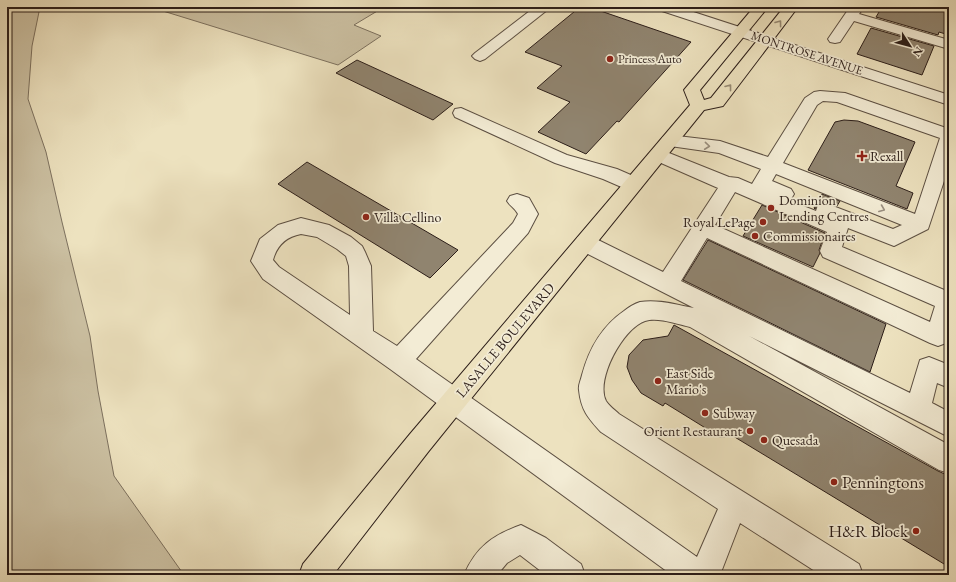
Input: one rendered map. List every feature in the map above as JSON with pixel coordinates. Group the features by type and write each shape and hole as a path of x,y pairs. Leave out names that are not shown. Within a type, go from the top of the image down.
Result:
{"main road":[{"path":"761,7 692,90 698,106 717,102 791,7"},
{"name":"LASALLE BOULEVARD","path":"314,575 454,401 698,106"}],"street":[{"path":"480,56 544,7"},
{"name":"MONTROSE AVENUE","path":"664,7 949,100"},
{"path":"835,40 851,10 949,45"},
{"path":"772,166 811,102 820,96 839,98 949,135"},
{"path":"461,113 561,159 610,174 633,184"},
{"path":"663,148 720,148 734,151 922,224 949,138"},
{"path":"663,148 730,186"},
{"path":"667,284 731,183 839,229 830,251 948,302 938,336 939,373 918,409"},
{"path":"399,361 521,228 528,214 522,204 517,201"},
{"path":"362,336 360,266 355,252 322,230 301,226 285,230 267,244 262,262 271,273 362,336 399,361 691,572 734,503"},
{"path":"703,228 938,336"},
{"path":"585,243 949,425"},
{"path":"848,575 610,423 595,407 591,388 598,358 608,341 622,325 640,312 660,311 695,318 949,460"},
{"path":"479,575 495,553 506,544 520,540 536,548 570,575"}],"shaded area":[{"path":"7,7 40,7 32,46 28,99 46,152 90,336 98,391 114,476 184,575 7,575"},
{"path":"150,7 384,7 354,25 381,36 338,65"}],"building":[{"name":"Princess Auto","path":"580,7 589,7 691,42 619,122 617,121 586,154 538,132 570,102 537,88 562,66 525,52"},
{"path":"882,7 949,7 949,35 939,32 938,35 876,17"},
{"path":"871,28 934,46 922,75 857,54"},
{"path":"357,60 453,104 433,120 336,73"},
{"name":"Rexall","path":"844,120 858,121 915,142 896,186 913,193 907,209 808,170 835,122"},
{"name":"Villa Cellino","path":"307,162 458,250 430,278 278,184"},
{"path":"822,194 840,201 837,206 825,202 818,204 815,209 814,208"},
{"path":"762,205 825,233 819,250 820,253 813,267 743,236"},
{"path":"708,240 886,324 870,372 683,280"},
{"path":"674,325 949,476 949,567 733,436 720,437 665,403 663,406 641,393 632,380 627,367 629,355 643,340 668,336"}],"place":[{"name":"Princess Auto","path":"610,59"},
{"name":"Rexall","path":"862,156"},
{"name":"Dominion Lending Centres","path":"771,208"},
{"name":"Villa Cellino","path":"366,217"},
{"name":"Royal LePage","path":"763,222"},
{"name":"Commissionaires","path":"755,236"},
{"name":"East Side Mario's","path":"658,381"},
{"name":"Subway","path":"705,413"},
{"name":"Orient Restaurant","path":"750,431"},
{"name":"Quesada","path":"764,440"},
{"name":"Penningtons","path":"834,482"},
{"name":"H&R Block","path":"916,531"}]}
